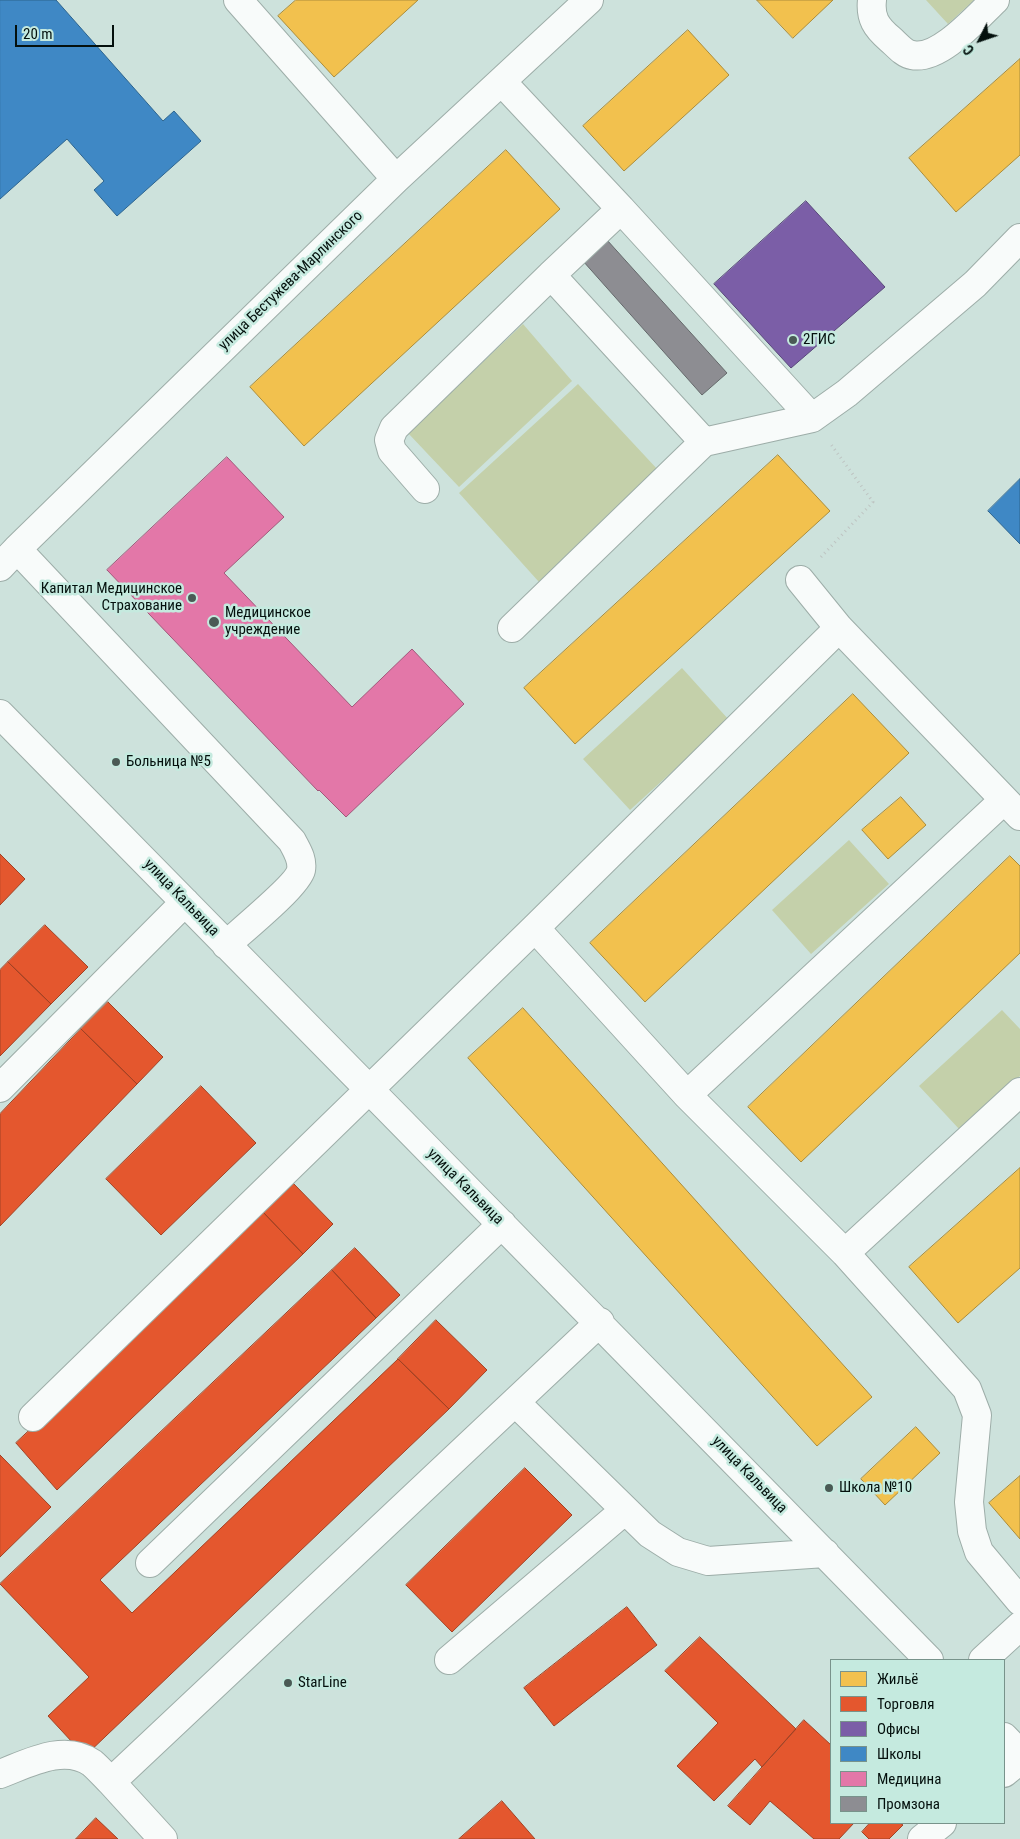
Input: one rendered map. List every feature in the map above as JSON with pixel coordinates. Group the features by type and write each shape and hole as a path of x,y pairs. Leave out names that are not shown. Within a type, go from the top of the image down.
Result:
{"street":[{"path":"238,0 396,179"},
{"name":"улица Бестужева-Марлинского","path":"8,558 396,179 589,0"},
{"path":"872,0 872,16 883,33 909,55 924,56 942,48 995,0"},
{"path":"502,82 812,418"},
{"path":"425,489 392,451 389,440 394,428 621,209"},
{"path":"512,628 704,442 812,418 847,392 974,284 1020,238"},
{"path":"551,275 704,442"},
{"path":"8,558 292,841 301,858 301,872 290,887 226,944"},
{"path":"686,1095 1012,808 839,628 800,580"},
{"path":"33,1417 535,928 839,628"},
{"name":"улица Кальвица","path":"0,714 368,1090 600,1322 928,1659"},
{"path":"0,1088 185,902"},
{"path":"535,928 686,1095 845,1253 967,1389 976,1415 969,1502 972,1531 979,1552 1020,1601"},
{"path":"845,1253 1020,1092"},
{"path":"150,1563 502,1224"},
{"path":"111,1782 600,1322"},
{"path":"515,1402 650,1534 678,1552 708,1561 825,1554"},
{"path":"449,1660 625,1510"},
{"path":"984,1659 1020,1626"},
{"path":"1005,1738 1020,1754"},
{"path":"0,1774 50,1756 73,1755 91,1762 163,1839"},
{"path":"1005,1772 1020,1760"},
{"path":"922,1839 941,1824"}],"path":[{"path":"800,580 873,502 812,418"}],"green space":[{"path":"926,0 974,0 948,24"},
{"path":"523,324 572,381 459,487 408,433"},
{"path":"578,384 659,471 539,582 459,493"},
{"path":"682,668 729,720 630,810 583,759"},
{"path":"849,840 889,884 811,954 772,910"},
{"path":"1002,1010 1020,1029 1020,1076 960,1130 919,1086"}],"building: Жильё":[{"path":"296,0 418,0 334,77 278,16"},
{"path":"757,0 833,0 793,38"},
{"path":"688,30 729,75 624,171 583,126"},
{"path":"1020,59 1020,155 956,212 909,158"},
{"path":"506,150 560,209 304,446 250,387"},
{"path":"778,455 830,511 575,744 524,688"},
{"path":"853,694 909,753 645,1002 590,943"},
{"path":"901,797 926,825 888,859 862,830"},
{"path":"1010,856 1020,866 1020,953 801,1162 748,1107"},
{"path":"523,1008 872,1397 817,1446 468,1058"},
{"path":"1020,1168 1020,1268 958,1323 909,1267"},
{"path":"916,1427 940,1453 885,1505 861,1479"},
{"path":"1020,1476 1020,1539 989,1503"}],"building: Торговля":[{"path":"0,854 25,879 0,905"},
{"path":"45,925 88,967 51,1004 8,962"},
{"path":"8,962 51,1004 0,1056 0,970"},
{"path":"108,1002 163,1057 137,1084 81,1029"},
{"path":"81,1029 137,1084 0,1226 0,1114"},
{"path":"201,1086 256,1143 161,1235 106,1179"},
{"path":"293,1183 333,1224 303,1254 263,1212"},
{"path":"263,1212 303,1254 57,1490 16,1443"},
{"path":"355,1248 400,1295 376,1318 332,1270"},
{"path":"332,1270 376,1318 100,1580 132,1613 398,1359 449,1409 85,1756 48,1716 89,1677 0,1584"},
{"path":"436,1320 487,1370 449,1409 398,1359"},
{"path":"0,1455 51,1507 0,1557"},
{"path":"525,1468 572,1515 452,1632 406,1585"},
{"path":"627,1607 657,1645 554,1726 524,1688"},
{"path":"700,1637 796,1729 762,1767 755,1759 714,1801 677,1766 718,1723 665,1671"},
{"path":"804,1720 830,1744 830,1824 853,1824 839,1839 814,1839 770,1801 750,1825 728,1806"},
{"path":"502,1801 535,1839 459,1839"},
{"path":"96,1818 118,1839 76,1839"},
{"path":"869,1824 903,1825 889,1839 869,1839 862,1832"}],"building: Офисы":[{"path":"806,201 885,287 791,368 714,284"}],"building: Школы":[{"path":"0,0 56,0 163,121 174,111 201,141 117,216 94,190 104,181 67,139 0,199"},
{"path":"1020,479 1020,544 988,511"}],"building: Медицина":[{"name":"Медицинское учреждение","path":"227,457 284,517 224,573 352,707 412,649 464,704 346,817 318,791 107,570"}],"building: Промзона":[{"path":"607,240 727,373 702,395 583,261"}],"place":[{"name":"2ГИС","path":"793,340"},
{"name":"Капитал Медицинское Страхование","path":"192,598"},
{"name":"Медицинское учреждение","path":"214,622"},
{"name":"Больница №5","path":"116,762"},
{"name":"Школа №10","path":"829,1488"},
{"name":"StarLine","path":"288,1683"}]}
